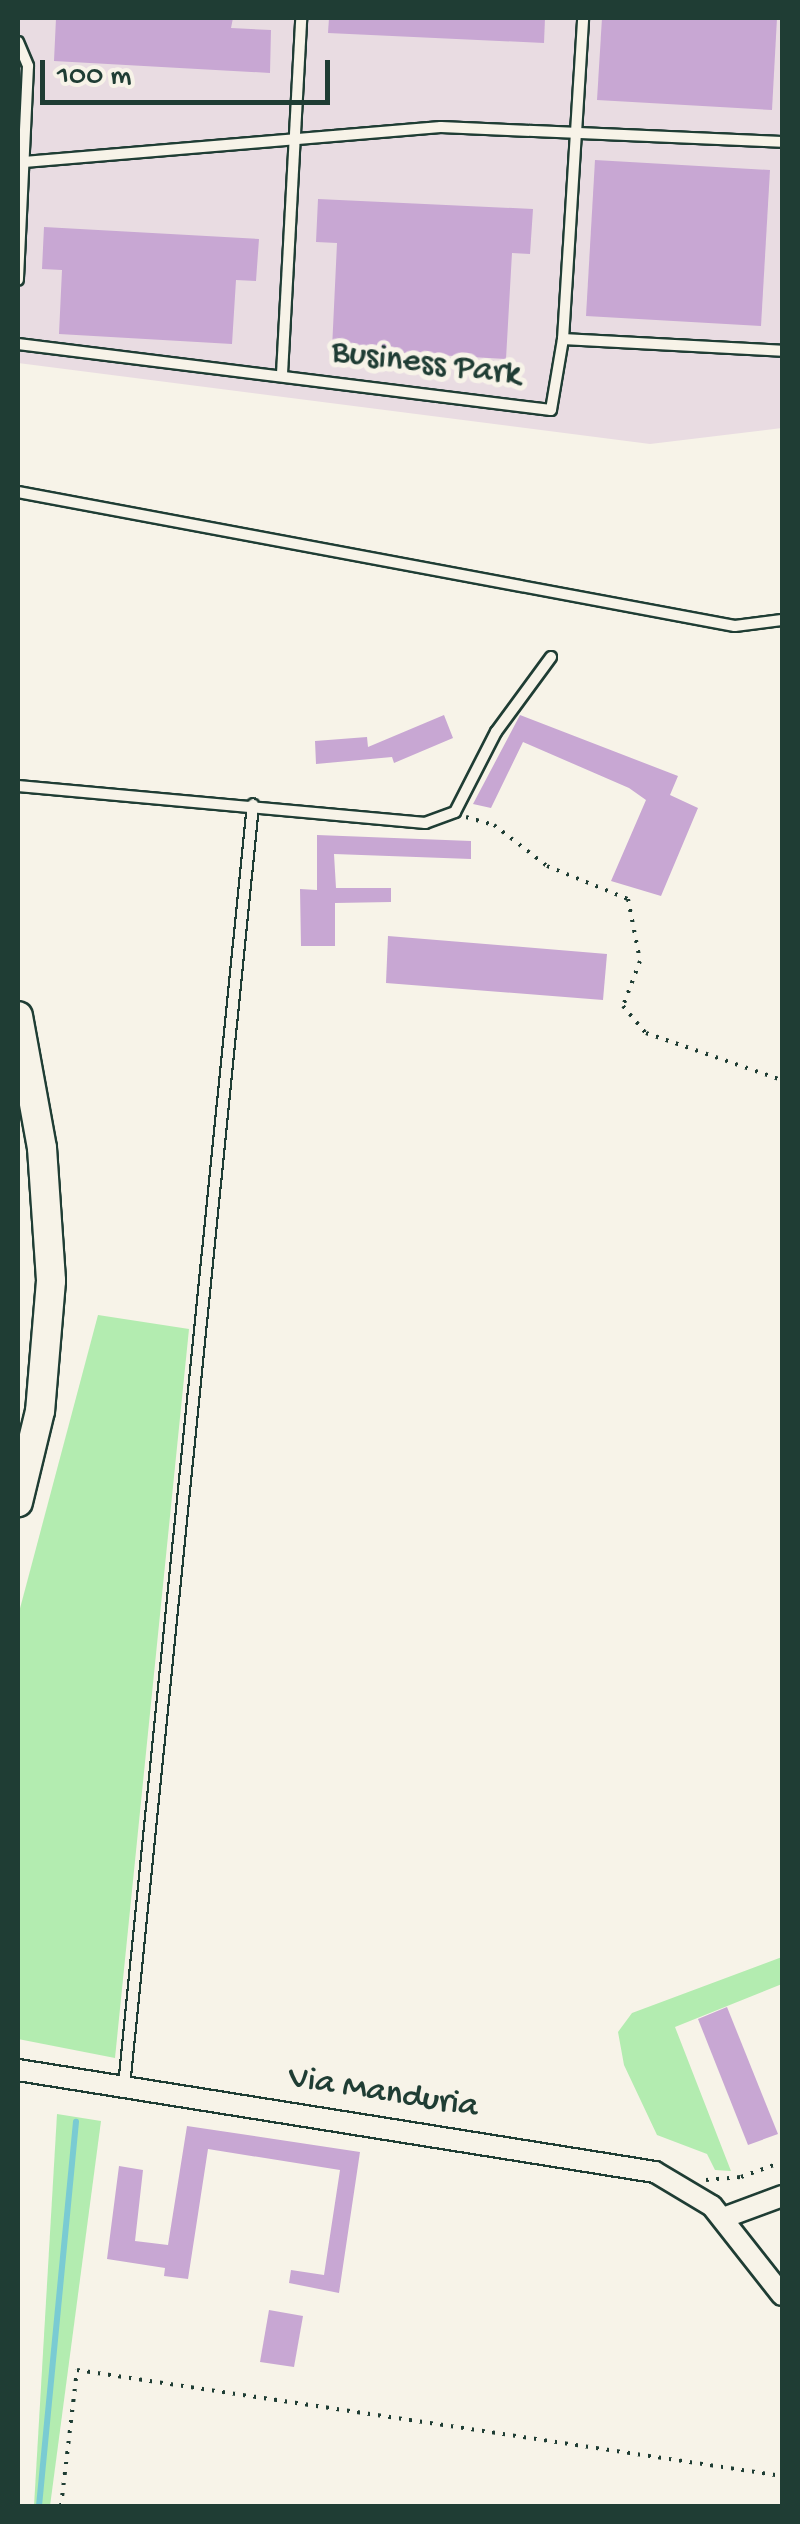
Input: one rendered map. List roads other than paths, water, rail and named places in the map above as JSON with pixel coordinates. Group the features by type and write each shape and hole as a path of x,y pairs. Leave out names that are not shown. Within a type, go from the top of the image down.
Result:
{"main road":[{"path":"18,1016 42,1148 52,1280 40,1411 18,1502"}],"street":[{"name":"Via Manduria","path":"18,2070 628,2165 674,2179 724,2218 782,2296"},
{"path":"724,2218 782,2196"}],"lane":[{"name":"Business Park","path":"282,374 301,18"},
{"name":"Business Park","path":"18,344 551,410 563,340 584,18"},
{"path":"18,42 28,66 18,280"},
{"path":"24,162 441,127 782,142"},
{"name":"Business Park","path":"563,340 782,351"},
{"path":"18,492 735,626 782,620"},
{"path":"18,786 254,804 425,823 455,812 496,732 551,657"},
{"path":"124,2087 254,804"}],"waterway":[{"path":"39,2506 76,2122"}]}
